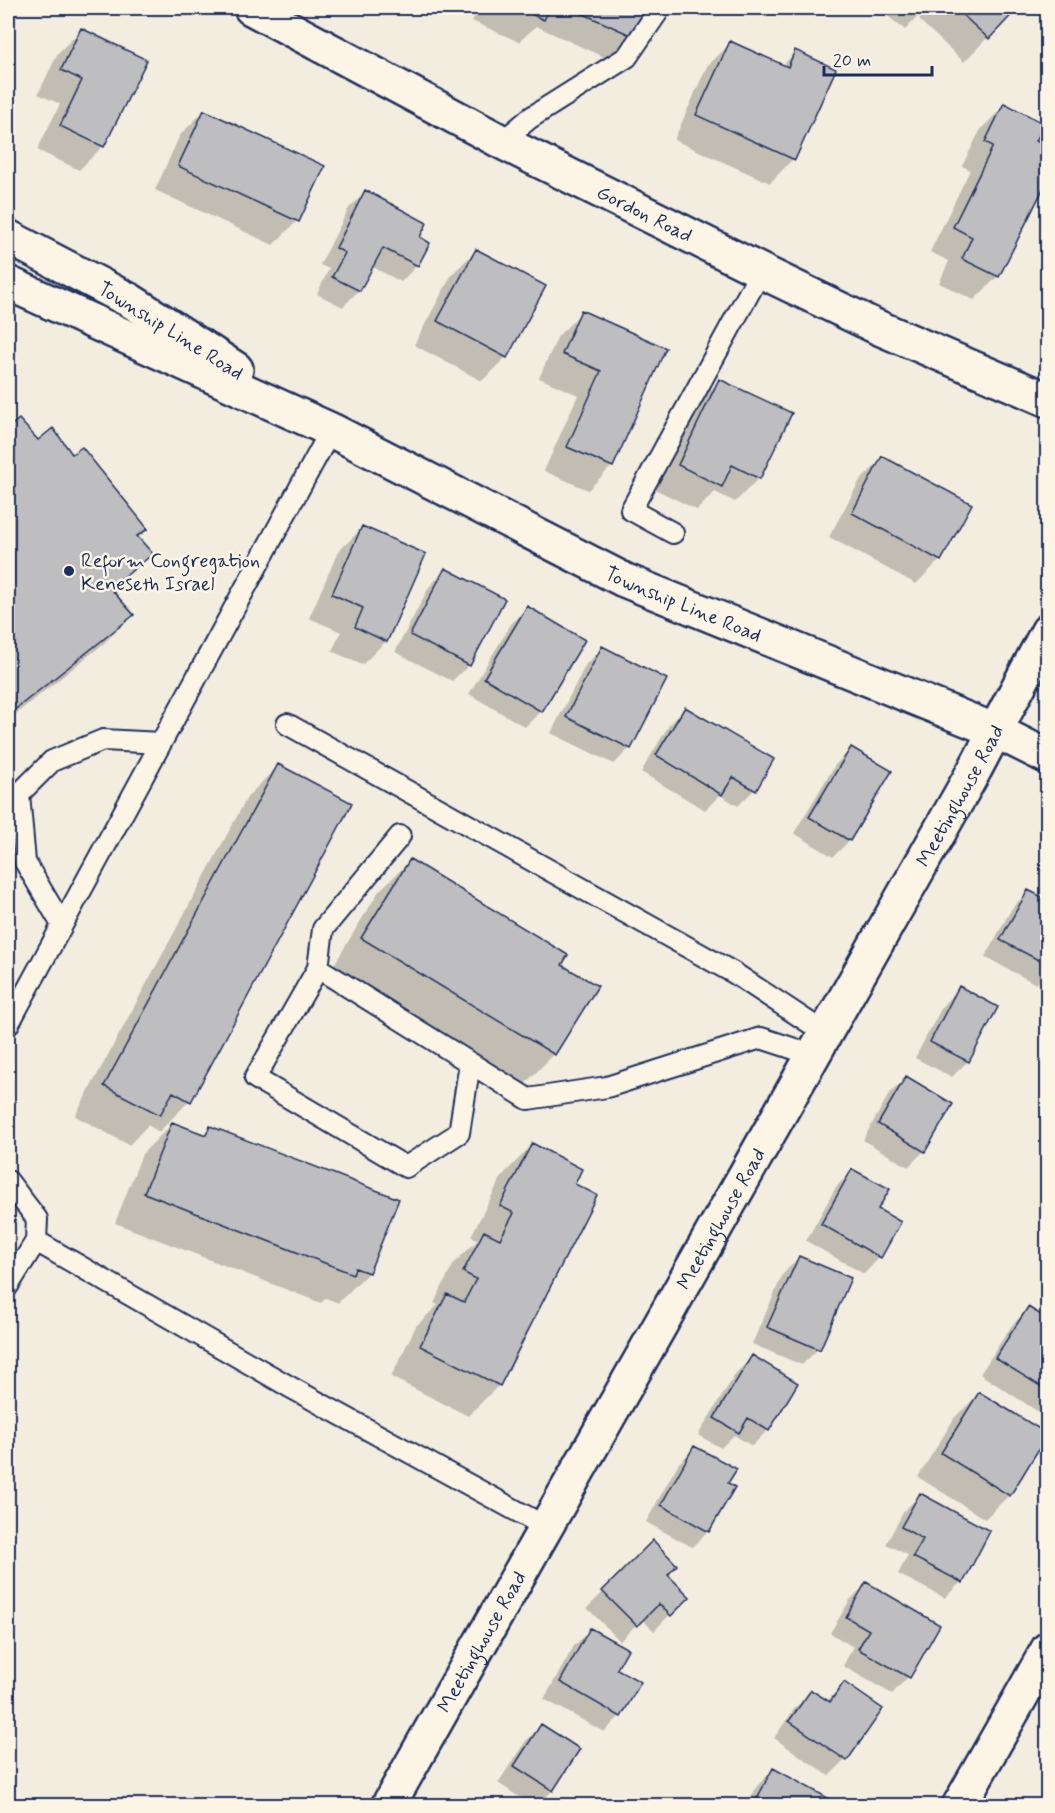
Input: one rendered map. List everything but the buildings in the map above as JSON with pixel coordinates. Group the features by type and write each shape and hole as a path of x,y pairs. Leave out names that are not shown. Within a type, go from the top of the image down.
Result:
{"street":[{"name":"Gordon Road","path":"251,8 502,142 761,271 877,327 1047,400"},
{"name":"Township Line Road","path":"8,237 131,301 331,430"},
{"name":"Township Line Road","path":"8,283 331,430 624,580 996,731 1047,757"},
{"name":"Meetinghouse Road","path":"388,1806 996,731 1047,631"},
{"path":"959,1806 1047,1649"}],"lane":[{"path":"502,142 530,118 627,57 657,13 658,8"},
{"path":"673,533 630,510 761,271"},
{"path":"8,1025 331,430"},
{"path":"287,724 734,973 819,1044"},
{"path":"62,925 25,862 20,794 52,761 103,740 161,742"},
{"path":"400,836 323,928 318,968 255,1078 406,1167 459,1132 470,1063"},
{"path":"318,968 528,1099 606,1087 761,1038 819,1044"},
{"path":"8,1181 37,1219 36,1241 8,1286"},
{"path":"36,1241 290,1387 546,1527"}],"place":[{"name":"Reform Congregation Keneseth Israel","path":"69,571"}]}
